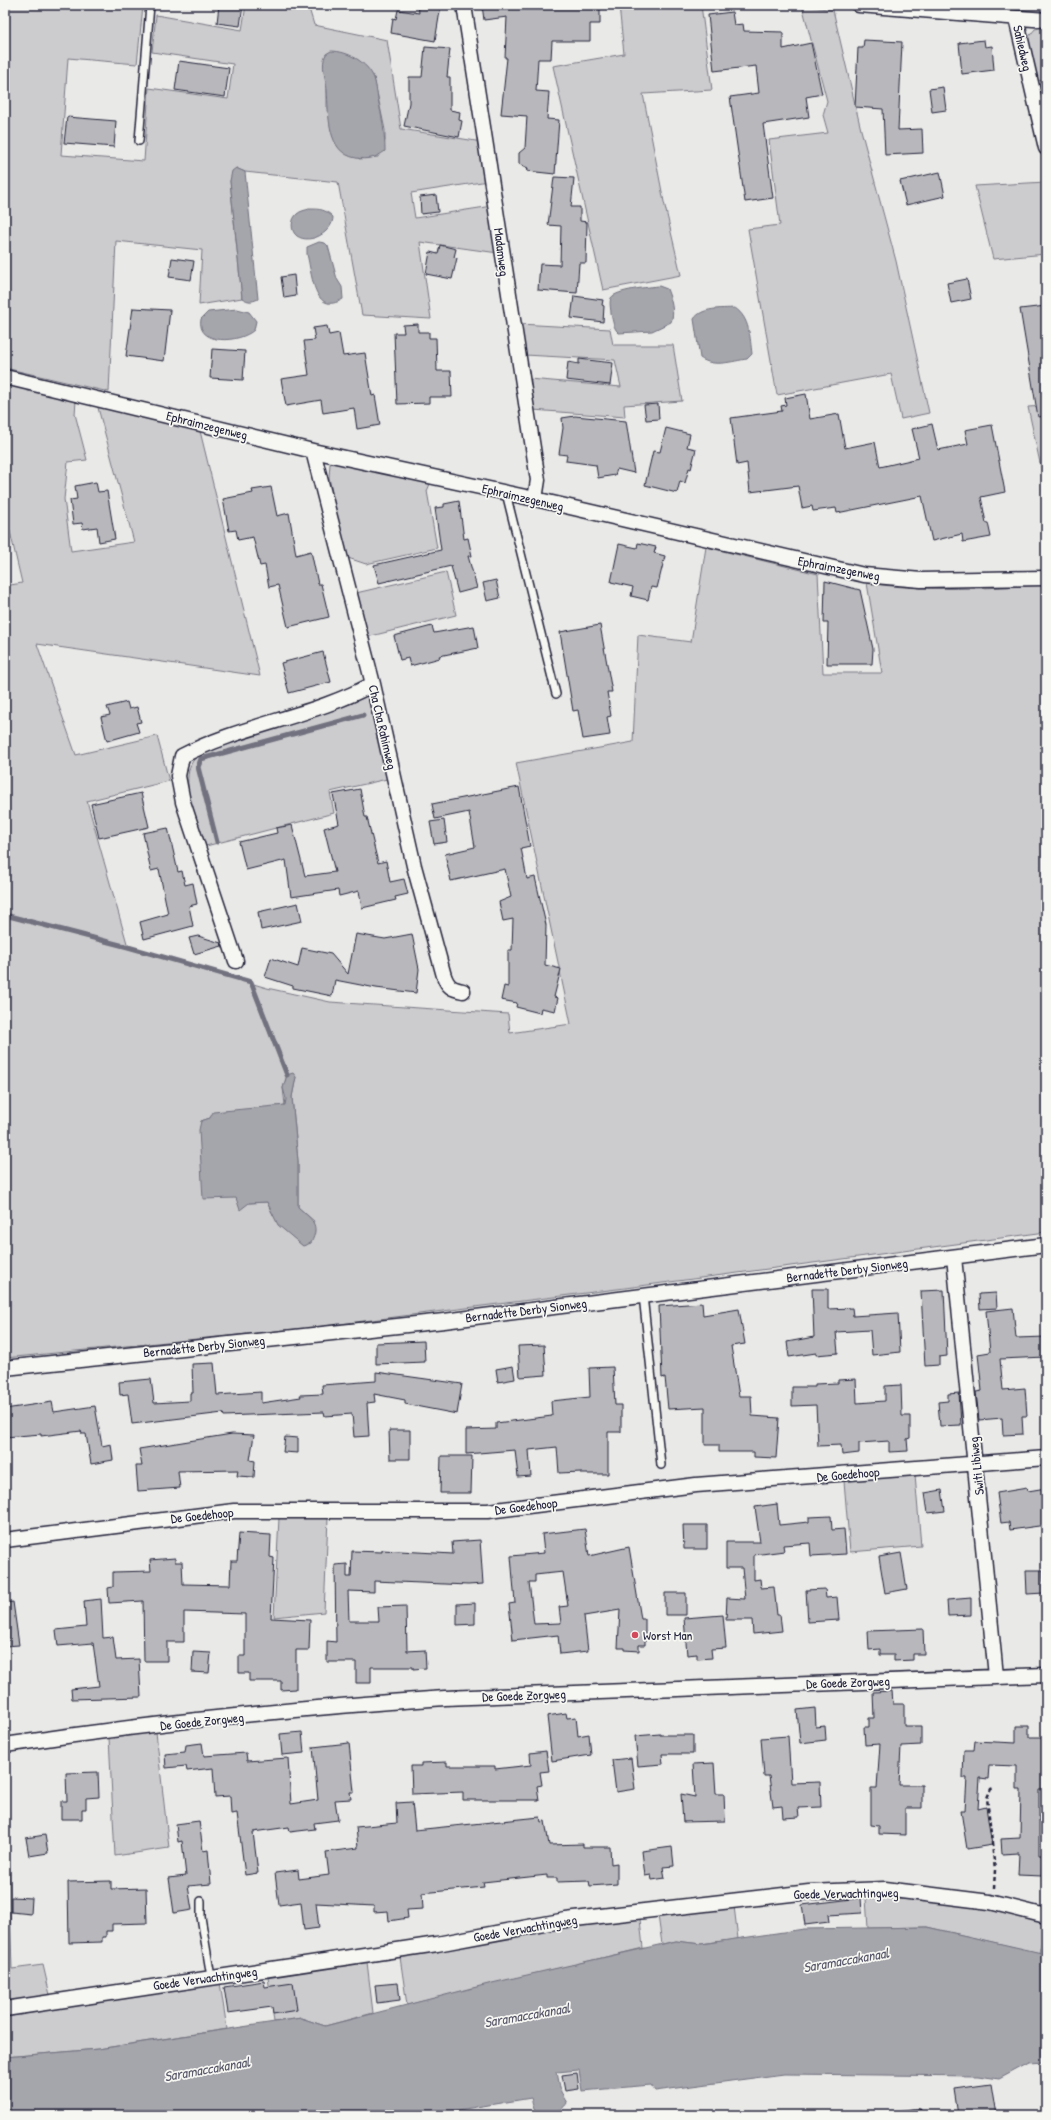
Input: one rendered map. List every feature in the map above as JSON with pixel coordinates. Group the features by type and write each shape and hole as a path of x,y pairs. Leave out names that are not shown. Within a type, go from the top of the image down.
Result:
{"street":[{"name":"Madamweg","path":"464,5 496,206 504,271 520,357 536,465 538,480 535,499"},
{"path":"859,5 1046,20"},
{"name":"Sahiedweg","path":"1016,18 1046,148"},
{"name":"Ephraimzegenweg","path":"5,377 313,451 535,499 864,575 921,580 1046,578"},
{"name":"Cha Cha Rahimweg","path":"313,451 373,684 414,866 444,976 447,985 452,990 463,991"},
{"path":"236,961 183,802 178,776 182,756 204,744 347,698 373,684"},
{"name":"Bernadette Derby Sionweg","path":"5,1368 444,1321 1046,1245"},
{"name":"Switi Libiweg","path":"954,1257 976,1463 996,1676"},
{"name":"De Goedehoop","path":"5,1540 234,1511 488,1511 696,1485 1046,1458"},
{"name":"De Goede Zorgweg","path":"5,1745 76,1734 346,1704 461,1697 1046,1675"},
{"name":"Goede Verwachtingweg","path":"5,2009 438,1944 566,1920 809,1892 885,1889 990,1902 1046,1916"}],"lane":[{"path":"139,141 150,5"},
{"path":"506,493 556,694"},
{"path":"644,1295 661,1465"},
{"path":"201,1901 201,1917 211,1977"},
{"path":"900,2115 905,2113 917,2113 918,2115"}],"path":[{"path":"990,1902 996,1879 996,1870 987,1798 991,1789 994,1788"}],"shaded area":[{"path":"5,5 143,6 137,64 68,58 61,155 144,161 149,88 228,99 233,64 152,52 156,15 242,30 246,5 308,5 314,25 387,40 401,129 482,142 488,181 411,193 415,218 492,206 498,253 420,242 431,319 362,315 338,182 245,172 236,168 230,181 242,298 199,305 202,250 116,241 109,392 5,368","holes":["374,78 385,130 385,141 378,157 359,159 327,111 327,89"]},
{"path":"619,5 701,5 712,90 643,94 664,202 681,275 603,290 553,66 624,54"},
{"path":"802,5 833,10 861,130 896,261 929,413 901,419 891,374 777,395 748,229 780,225 769,140 828,133 823,115 827,101"},
{"path":"1046,27 1046,80 1037,81 1027,39 1035,29"},
{"path":"1046,182 1046,254 993,259 975,186"},
{"path":"519,324 610,329 613,345 673,345 682,401 624,405 625,417 533,410 529,379 621,387 615,360 525,355"},
{"path":"5,384 76,401 75,414 87,460 68,462 64,499 71,551 134,542 97,404 200,431 260,676 37,644 76,755 157,736 169,781 87,801 128,947 267,988 330,1002 508,1014 510,1033 571,1024 516,763 633,742 638,635 691,642 706,547 818,574 823,673 882,673 867,583 912,588 979,588 1046,585 1046,1232 625,1288 308,1328 5,1358 5,586 22,583 5,510","holes":["287,1075 296,1077 292,1097 298,1161 298,1207 314,1221 303,1246 277,1221 267,1202 249,1203 236,1198 201,1121 210,1118 285,1105 283,1088"]},
{"path":"1046,406 1046,491 1028,407"},
{"path":"336,462 430,484 427,491 437,548 366,564 348,558 344,553 329,477 330,464"},
{"path":"446,572 456,615 367,637 356,593"},
{"path":"369,695 387,779 330,792 334,813 206,846 198,829 188,788 189,770 191,764 203,750 350,704"},
{"path":"915,1475 921,1546 850,1552 844,1481"},
{"path":"279,1518 328,1518 324,1612 274,1617"},
{"path":"156,1732 169,1848 115,1856 109,1737"},
{"path":"9,1868 12,1969 43,1965 50,1995 5,2002 5,1869"},
{"path":"866,1898 929,1900 982,1907 1046,1921 1046,1923 1039,1953 927,1927 868,1928"},
{"path":"734,1906 738,1939 701,1944 676,1941 662,1944 658,1915"},
{"path":"640,1919 643,1948 407,2005 400,1957 562,1928"},
{"path":"367,1962 373,2013 325,2026 301,2018 274,2022 268,1977"},
{"path":"220,1983 227,2029 98,2049 5,2057 5,2017"}],"water":[{"path":"331,51 344,53 356,58 367,67 374,78 383,125 385,151 375,157 360,159 346,155 339,149 334,141 329,121 327,90 323,67 326,54"},
{"path":"236,168 245,172 258,299 252,301 242,298 230,181 232,171"},
{"path":"309,209 319,209 325,211 333,217 329,228 325,232 320,236 308,239 297,236 293,231 292,225 293,219 298,213"},
{"path":"319,242 325,243 328,246 337,279 342,287 343,299 333,303 326,302 320,298 313,282 307,247"},
{"path":"659,286 667,289 670,297 673,310 671,322 652,331 619,333 614,327 611,314 611,298 614,295 626,291"},
{"path":"735,308 744,317 750,335 752,354 747,359 723,363 711,363 700,358 694,319 702,312"},
{"path":"237,309 249,312 256,321 254,330 239,338 220,340 205,334 201,328 201,319 208,312"},
{"path":"293,1073 296,1077 292,1097 298,1161 298,1207 307,1215 315,1226 314,1236 311,1243 303,1246 278,1225 267,1202 249,1203 240,1210 236,1198 203,1199 199,1130 201,1121 210,1118 213,1112 285,1105 286,1099 283,1088 287,1075"},
{"name":"Saramaccakanaal","path":"927,1927 1046,1954 1046,2062 1029,2063 999,2079 979,2076 784,2074 655,2091 651,2085 582,2091 579,2070 557,2072 561,2093 567,2103 560,2110 551,2114 542,2114 537,2112 531,2098 428,2115 5,2115 5,2057 98,2049 301,2018 325,2026 492,1983 676,1941 701,1944 804,1929"}],"building":[{"path":"219,5 243,5 240,26 217,23"},
{"path":"418,5 441,5 435,41 391,33 393,18 396,19 398,10 419,13"},
{"path":"482,5 600,5 600,24 590,24 590,41 552,41 551,59 538,59 536,91 549,92 547,119 559,120 555,174 527,171 528,168 519,164 519,153 525,148 527,116 501,114 507,58 505,58 507,17 484,20"},
{"path":"732,12 734,25 743,24 744,31 783,32 783,49 811,43 822,94 806,97 809,117 763,124 773,198 745,202 730,97 759,93 756,66 714,71 708,15"},
{"path":"864,40 902,42 898,130 922,129 923,153 885,155 883,109 855,107 858,48 863,48"},
{"path":"984,40 985,47 992,46 994,70 962,74 959,43"},
{"path":"425,47 450,49 447,77 450,77 450,110 460,112 459,120 462,121 459,137 404,126 409,103 409,77 422,77"},
{"path":"179,61 229,68 225,97 175,90"},
{"path":"943,87 946,110 932,112 929,89"},
{"path":"67,117 116,121 114,147 64,143"},
{"path":"940,172 945,196 906,205 900,181"},
{"path":"554,177 574,178 571,207 580,207 580,221 587,222 586,263 579,263 577,293 538,290 540,264 560,265 561,226 548,225"},
{"path":"436,195 438,212 421,214 420,197"},
{"path":"440,245 456,249 454,257 457,258 452,279 426,274 430,252 438,254"},
{"path":"172,258 194,261 191,280 169,277"},
{"path":"294,275 296,296 284,298 281,277"},
{"path":"967,279 971,299 951,303 947,283"},
{"path":"574,296 603,300 603,322 571,318"},
{"path":"1046,306 1046,416 1038,417 1020,309"},
{"path":"133,308 170,310 164,361 126,356"},
{"path":"418,324 418,332 429,332 429,338 436,338 437,371 451,371 452,397 429,397 429,403 397,404 394,333 404,333 403,325"},
{"path":"327,326 329,335 339,333 343,356 365,353 372,396 375,395 380,425 357,429 354,408 323,413 321,400 286,406 281,379 309,375 304,341 315,340 313,328"},
{"path":"212,349 245,351 243,380 210,378"},
{"path":"579,359 613,363 610,385 566,380 568,362 579,364"},
{"path":"806,394 810,419 839,414 845,448 875,442 880,467 919,458 912,429 932,424 938,450 968,444 965,430 992,425 1005,492 981,497 986,523 988,523 991,537 963,542 962,534 932,541 922,496 837,513 836,508 813,511 812,506 802,508 798,486 750,492 747,463 737,465 731,418 782,411 781,406 786,405 785,398"},
{"path":"658,404 659,419 646,420 644,405"},
{"path":"575,416 626,421 634,473 617,469 615,475 598,478 596,465 566,461 567,455 559,454 563,428 562,418"},
{"path":"666,428 690,434 687,447 696,449 691,469 689,468 685,483 680,481 677,493 645,485 653,451 660,452"},
{"path":"96,482 98,492 107,491 115,539 99,542 97,527 83,529 82,523 73,524 70,500 77,499 75,486"},
{"path":"271,487 277,516 289,513 296,555 311,551 318,584 321,584 329,617 288,627 278,585 269,587 265,565 260,566 253,537 238,540 236,530 229,531 223,499 253,493 252,490"},
{"path":"459,501 464,539 468,538 472,556 468,556 477,588 458,593 451,566 379,583 374,565 441,550 435,508 444,507 444,504"},
{"path":"638,543 656,547 654,553 665,556 657,588 651,587 648,600 631,596 633,587 611,582 619,544 637,548"},
{"path":"496,580 500,598 487,601 483,583"},
{"path":"825,581 860,590 873,649 872,664 827,664 828,623 824,623"},
{"path":"600,625 612,692 607,692 611,716 607,717 610,735 583,739 578,710 573,711 560,632"},
{"path":"432,626 434,633 474,626 478,648 439,656 440,658 410,666 408,658 400,660 394,636"},
{"path":"323,652 331,682 289,693 281,663"},
{"path":"127,702 129,709 137,707 141,722 136,723 139,732 107,741 101,717 110,715 107,707"},
{"path":"519,787 530,846 521,848 527,879 535,877 546,925 545,965 561,969 554,997 558,998 555,1011 541,1008 540,1013 516,1007 517,1003 501,1000 504,986 508,987 508,950 512,950 513,919 503,921 499,902 511,897 505,869 451,881 445,854 475,847 469,812 435,819 432,804"},
{"path":"360,789 365,817 367,817 378,863 386,861 390,882 404,879 408,894 395,897 396,900 362,908 359,891 339,896 338,890 291,897 286,860 246,870 239,842 277,833 276,828 292,825 305,876 335,872 324,828 339,824 333,794"},
{"path":"141,793 149,827 99,838 91,804"},
{"path":"444,820 447,842 434,844 430,822"},
{"path":"168,828 178,872 182,871 185,885 193,883 197,904 189,906 193,926 144,939 140,922 168,914 159,869 151,871 143,833"},
{"path":"298,903 302,921 261,930 258,912"},
{"path":"356,934 385,939 412,934 419,969 416,993 376,988 335,980 332,996 293,988 293,986 265,977 271,958 298,967 302,948 331,954 348,974"},
{"path":"198,936 221,943 222,946 194,954 189,938"},
{"path":"812,1289 828,1289 828,1309 852,1308 853,1316 898,1313 900,1352 872,1355 870,1330 836,1332 838,1353 816,1355 816,1353 789,1357 787,1342 814,1337"},
{"path":"944,1290 947,1356 939,1357 939,1365 925,1366 921,1291"},
{"path":"996,1293 997,1308 980,1309 979,1294"},
{"path":"702,1303 703,1315 739,1309 745,1344 731,1346 739,1396 751,1396 752,1416 779,1418 776,1458 754,1457 754,1452 719,1452 719,1445 705,1445 705,1407 668,1409 665,1377 662,1378 659,1306"},
{"path":"1013,1308 1016,1338 1046,1337 1046,1357 1000,1359 1003,1390 1025,1388 1027,1416 1022,1416 1023,1434 1003,1435 1002,1418 979,1420 976,1392 982,1391 978,1354 990,1352 986,1311"},
{"path":"424,1341 425,1362 376,1364 376,1343"},
{"path":"544,1345 546,1375 520,1377 518,1346"},
{"path":"214,1363 217,1395 261,1392 261,1403 301,1397 300,1395 323,1394 322,1385 376,1381 376,1372 462,1384 457,1414 405,1404 405,1400 374,1394 375,1402 367,1403 369,1436 354,1437 352,1414 325,1416 324,1412 224,1416 223,1413 132,1424 128,1394 120,1395 119,1382 151,1379 154,1403 190,1401 190,1393 193,1393 192,1364"},
{"path":"513,1366 515,1379 498,1382 496,1369"},
{"path":"613,1367 615,1405 621,1405 621,1432 608,1432 608,1474 581,1474 581,1472 559,1473 557,1447 529,1450 531,1476 518,1477 515,1450 466,1454 466,1430 496,1429 496,1423 552,1416 551,1401 590,1397 589,1368"},
{"path":"856,1379 857,1403 885,1401 885,1386 901,1385 902,1416 910,1416 910,1438 907,1439 908,1451 889,1452 889,1441 859,1443 859,1453 842,1455 841,1445 818,1446 816,1405 792,1406 792,1387 815,1387 815,1384 838,1383 838,1380"},
{"path":"959,1393 961,1425 940,1426 938,1402 948,1401 948,1394"},
{"path":"52,1402 54,1412 95,1406 102,1446 111,1444 113,1460 91,1464 86,1434 82,1434 81,1431 41,1436 41,1434 5,1437 5,1409"},
{"path":"389,1430 410,1430 410,1459 390,1459"},
{"path":"232,1434 254,1435 250,1460 255,1461 254,1477 237,1476 238,1470 178,1471 180,1488 138,1491 136,1466 142,1466 139,1449"},
{"path":"285,1437 298,1438 298,1453 283,1452"},
{"path":"441,1456 472,1456 471,1493 440,1493"},
{"path":"1027,1488 1028,1491 1046,1488 1046,1525 1010,1530 1009,1522 1001,1523 997,1493"},
{"path":"942,1490 945,1511 928,1513 925,1493"},
{"path":"777,1504 779,1525 809,1522 809,1517 831,1516 832,1530 844,1529 846,1554 811,1556 810,1543 783,1545 784,1551 754,1555 754,1580 760,1579 761,1588 774,1587 777,1615 780,1615 782,1631 753,1634 752,1620 726,1620 727,1598 745,1599 742,1568 726,1568 726,1542 760,1542 755,1507"},
{"path":"683,1525 707,1525 707,1549 684,1549"},
{"path":"585,1529 589,1556 629,1547 641,1619 645,1619 645,1645 639,1645 639,1651 618,1648 620,1610 584,1616 588,1651 560,1654 558,1635 513,1640 509,1604 515,1603 511,1556 544,1553 542,1534","holes":["563,1572 568,1606 559,1607 561,1623 534,1624 529,1582 535,1582 535,1575"]},
{"path":"239,1533 271,1535 270,1557 274,1558 271,1618 310,1620 309,1650 296,1650 296,1689 281,1690 281,1681 249,1681 249,1673 239,1673 239,1656 245,1656 245,1614 184,1612 184,1642 167,1642 167,1661 144,1661 143,1601 109,1603 108,1588 113,1587 113,1572 151,1571 150,1560 175,1558 175,1562 182,1562 183,1584 230,1585 231,1561 237,1561"},
{"path":"480,1540 483,1584 468,1585 374,1581 374,1592 348,1591 349,1621 379,1621 378,1607 406,1606 407,1651 425,1650 426,1668 413,1669 413,1667 371,1667 371,1683 356,1683 356,1662 327,1662 327,1641 336,1642 335,1565 347,1564 347,1577 351,1577 352,1551 382,1552 382,1550 453,1554 452,1542"},
{"path":"901,1553 907,1589 885,1593 879,1557"},
{"path":"1026,1570 1043,1570 1044,1593 1027,1594"},
{"path":"825,1589 826,1598 837,1597 839,1620 808,1622 806,1590"},
{"path":"665,1593 686,1593 686,1615 665,1615"},
{"path":"971,1598 971,1615 948,1616 947,1600"},
{"path":"101,1599 103,1638 113,1637 116,1660 139,1659 141,1697 72,1699 71,1689 99,1686 93,1643 58,1646 56,1630 86,1627 84,1601"},
{"path":"13,1602 19,1645 5,1646 5,1603"},
{"path":"475,1603 475,1624 457,1625 457,1604"},
{"path":"723,1615 726,1648 711,1649 712,1658 697,1659 697,1654 687,1655 684,1618"},
{"path":"923,1629 924,1654 913,1654 913,1660 894,1661 894,1655 880,1655 880,1649 869,1650 868,1631"},
{"path":"193,1652 211,1653 209,1673 192,1672"},
{"path":"892,1691 893,1704 904,1704 904,1726 921,1726 921,1745 901,1746 899,1785 922,1785 922,1808 905,1808 905,1835 879,1834 879,1826 871,1825 871,1788 877,1788 880,1744 865,1745 864,1727 869,1727 869,1718 874,1718 873,1692"},
{"path":"815,1708 816,1727 825,1726 826,1740 800,1743 797,1710"},
{"path":"566,1713 567,1718 576,1717 578,1736 589,1734 591,1755 552,1761 547,1716"},
{"path":"1016,1726 1029,1726 1029,1737 1045,1737 1045,1789 1039,1789 1039,1855 1043,1855 1042,1876 1018,1875 1019,1853 1002,1854 1001,1839 1020,1838 1021,1789 1017,1789 1017,1766 989,1765 988,1779 980,1778 978,1809 986,1807 992,1845 967,1849 961,1811 965,1811 967,1778 963,1778 964,1750 974,1750 975,1741 1016,1743"},
{"path":"302,1732 304,1753 282,1755 280,1734"},
{"path":"660,1734 693,1735 693,1754 662,1754 663,1764 638,1766 635,1736"},
{"path":"788,1736 791,1783 820,1782 821,1807 798,1808 799,1817 783,1818 782,1806 773,1807 769,1776 764,1776 761,1738"},
{"path":"202,1743 204,1756 246,1753 247,1761 288,1758 291,1804 318,1800 313,1747 349,1743 354,1792 350,1792 351,1799 335,1800 338,1820 314,1823 315,1829 290,1832 289,1827 253,1832 258,1873 245,1875 237,1813 231,1814 230,1796 215,1797 213,1768 187,1771 186,1766 166,1768 165,1754 185,1752 186,1745"},
{"path":"546,1751 549,1771 540,1772 542,1785 537,1786 539,1800 463,1800 463,1792 412,1794 411,1766 421,1766 421,1763 447,1762 447,1766 495,1766 495,1769 531,1765 530,1753"},
{"path":"631,1758 635,1789 616,1792 612,1760"},
{"path":"714,1763 716,1794 724,1794 725,1821 683,1822 681,1794 695,1797 693,1764"},
{"path":"98,1772 99,1797 86,1798 86,1809 82,1809 82,1819 61,1819 61,1801 67,1801 66,1773"},
{"path":"412,1802 415,1830 540,1817 541,1822 545,1821 549,1845 583,1844 583,1847 610,1847 611,1864 617,1863 617,1884 590,1886 589,1881 557,1882 557,1878 547,1878 547,1875 483,1882 484,1887 422,1893 423,1909 407,1910 408,1918 389,1921 388,1911 374,1912 374,1906 316,1903 319,1928 304,1930 301,1902 279,1905 275,1873 298,1870 299,1879 329,1875 326,1852 358,1848 356,1827 397,1823 396,1803"},
{"path":"199,1821 203,1851 208,1850 211,1884 188,1886 192,1910 174,1913 169,1878 186,1876 182,1841 178,1842 176,1824"},
{"path":"45,1835 48,1853 29,1856 26,1838"},
{"path":"672,1847 674,1866 663,1867 665,1878 652,1880 651,1875 645,1876 642,1851"},
{"path":"111,1881 111,1889 146,1888 147,1923 112,1924 112,1931 106,1931 106,1937 102,1937 102,1942 69,1943 68,1882"},
{"path":"11,1897 32,1898 31,1914 11,1912"},
{"path":"861,1898 862,1913 828,1915 829,1922 805,1925 802,1905"},
{"path":"264,1981 265,1987 293,1983 297,2010 273,2014 272,2007 228,2013 224,1987"},
{"path":"398,1983 400,2000 377,2003 375,1985"},
{"path":"577,2073 579,2089 565,2091 562,2075"},
{"path":"991,2084 996,2115 958,2115 954,2089"}],"waterway":[{"path":"217,842 198,767 201,759 363,715"},
{"path":"5,915 128,947 251,982 287,1075"}],"place":[{"name":"Worst Man","path":"635,1635"}]}
